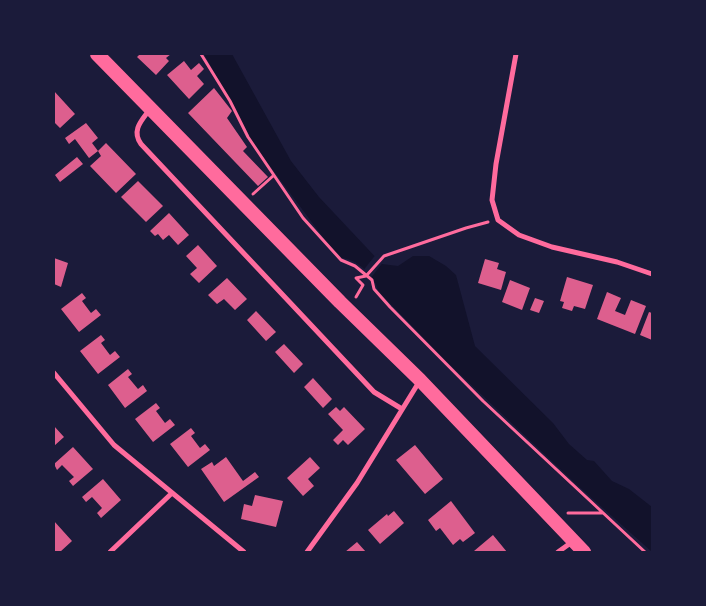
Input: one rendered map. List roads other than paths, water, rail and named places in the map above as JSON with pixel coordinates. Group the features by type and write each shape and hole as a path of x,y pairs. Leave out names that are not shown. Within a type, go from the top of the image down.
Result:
{"highway":[{"path":"97,54 243,204 420,380 548,512 584,552"}],"street":[{"path":"516,54 496,164 492,200 498,220 519,235 552,247 617,262 652,274"},
{"path":"151,108 136,130 137,139 141,144 374,392 402,409"},
{"path":"54,373 114,445 244,552"},
{"path":"306,552 357,483 420,380"},
{"path":"110,552 172,493"},
{"path":"558,552 574,540"}]}
